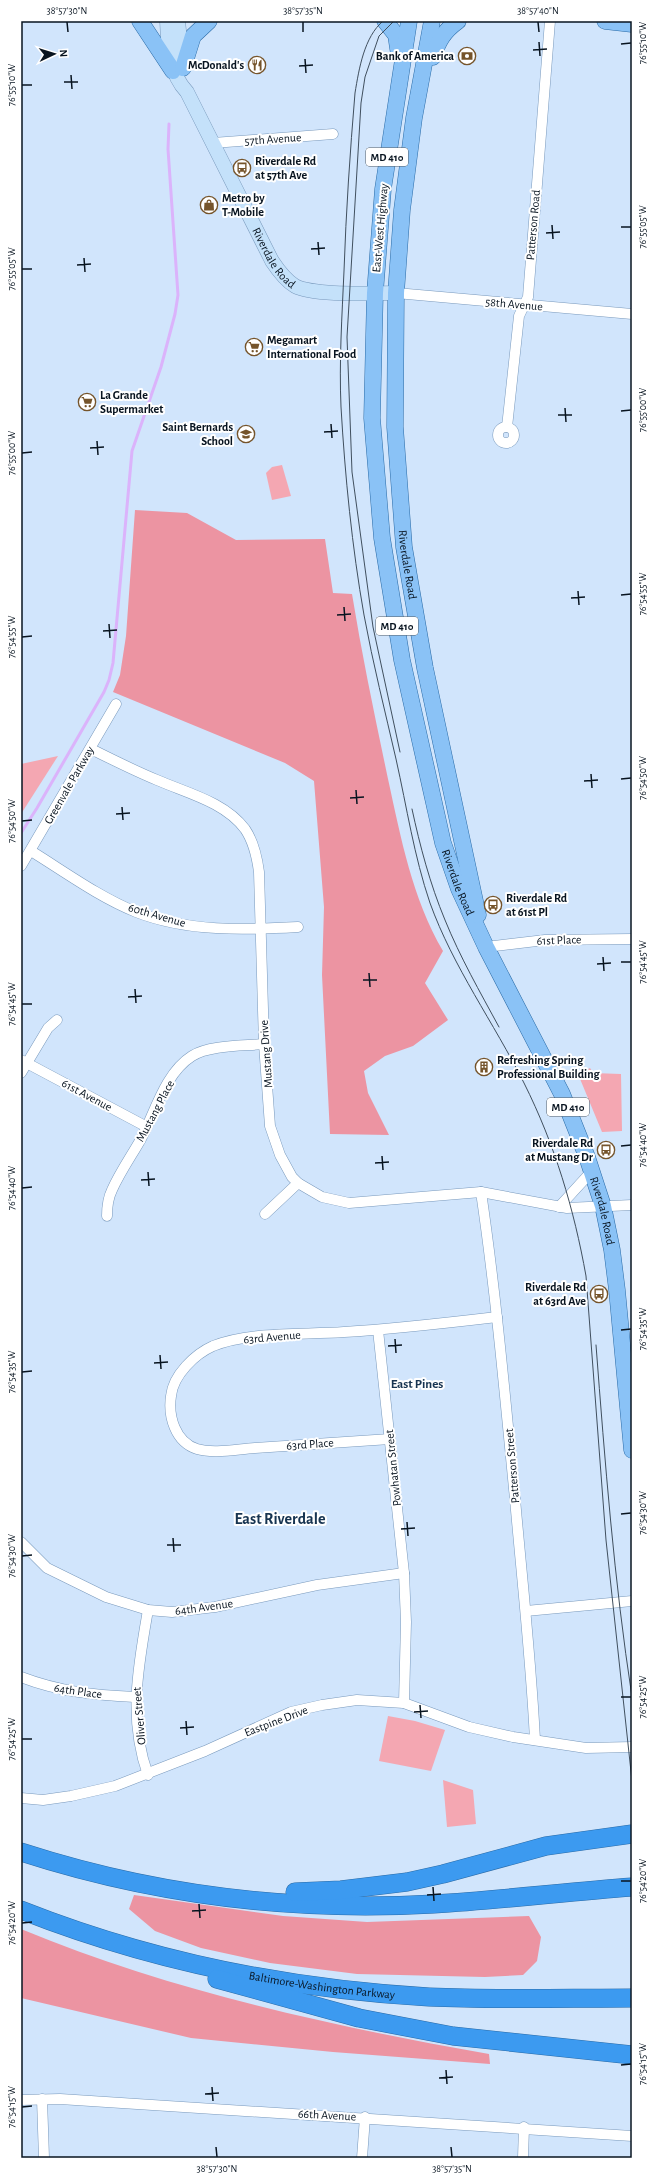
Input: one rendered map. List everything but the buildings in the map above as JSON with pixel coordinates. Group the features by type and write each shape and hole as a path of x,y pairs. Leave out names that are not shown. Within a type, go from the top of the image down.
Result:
{"highway":[{"path":"44,1860 235,1888 278,1892 308,1892 407,1882 443,1874 546,1846 632,1834"},
{"path":"21,1852 44,1860 108,1877 206,1895 341,1905 434,1904 632,1887"},
{"name":"Baltimore-Washington Parkway","path":"21,1910 92,1935 155,1953 234,1972 366,1991 477,1998 632,1998"},
{"path":"92,1935 206,1976 359,2018 453,2036 495,2042 632,2054"}],"main road":[{"path":"140,21 178,69 193,36 209,21"},
{"path":"385,21 394,30 398,42 399,75"},
{"name":"East-West Highway","path":"375,293 383,189 399,75 409,21"},
{"name":"East-West Highway","path":"396,293 404,190 411,134 432,21"},
{"path":"411,134 438,42 447,28 458,21"},
{"path":"605,21 632,24"},
{"name":"Riverdale Road","path":"375,293 372,411 377,481 382,538 402,660 443,843 459,889 486,947 555,1077 574,1120 603,1206 627,1335 632,1450"},
{"name":"Riverdale Road","path":"396,293 395,427 404,547 430,695 486,947"}],"street":[{"name":"Riverdale Road","path":"167,21 181,85 187,92 272,261 287,280 296,286 321,292 396,293"},
{"name":"Riverdale Road","path":"178,21 178,69"},
{"name":"Patterson Road","path":"507,427 519,316 528,296 550,21"},
{"name":"57th Avenue","path":"213,143 333,134"},
{"name":"58th Avenue","path":"396,293 632,314"},
{"name":"Greenvale Parkway","path":"21,866 116,704"},
{"name":"Mustang Drive","path":"91,749 156,780 216,805 237,820 245,829 255,851 259,872 264,1044 270,1116 274,1140 287,1168 298,1183 322,1197 349,1202 481,1192 559,1207 632,1204"},
{"name":"60th Avenue","path":"31,851 106,897 137,912 178,923 204,926 260,929 298,927"},
{"name":"61st Place","path":"486,947 545,940 632,939"},
{"path":"21,1073 24,1061 48,1028 57,1020"},
{"name":"Mustang Place","path":"107,1216 106,1207 113,1188 147,1127 165,1088 177,1070 192,1056 212,1049 264,1044"},
{"name":"61st Avenue","path":"24,1061 147,1127"},
{"path":"559,1207 592,1171"},
{"path":"265,1214 298,1183"},
{"name":"Patterson Street","path":"481,1192 491,1256 526,1611 533,1694 535,1740"},
{"name":"63rd Avenue","path":"230,1449 203,1449 191,1446 176,1432 172,1420 170,1407 174,1383 183,1371 201,1353 213,1347 241,1339 378,1330 496,1317"},
{"name":"Powhatan Street","path":"378,1330 404,1573 406,1637 404,1703"},
{"name":"63rd Place","path":"230,1449 390,1439"},
{"name":"64th Avenue","path":"21,1542 48,1568 57,1574 106,1597 148,1610 172,1612 215,1607 317,1585 404,1573"},
{"path":"526,1611 632,1601"},
{"name":"Oliver Street","path":"148,1610 136,1697 139,1734 148,1775"},
{"name":"64th Place","path":"21,1678 53,1688 79,1693 136,1697"},
{"name":"Eastpine Drive","path":"21,1798 42,1800 71,1796 115,1786 148,1775 291,1712 322,1705 357,1700 404,1703 469,1727 535,1740 586,1748 632,1747"},
{"path":"42,2099 44,2158"},
{"name":"66th Avenue","path":"21,2100 42,2099 365,2117 632,2136"},
{"path":"362,2158 365,2117"},
{"path":"523,2158 524,2128"}],"shaded area":[{"path":"282,465 291,496 272,500 266,473 272,467"},
{"path":"135,510 187,513 236,540 325,539 333,593 352,594 388,779 403,845 415,889 432,931 443,951 425,983 448,1020 413,1046 385,1056 364,1071 368,1093 389,1135 330,1134 322,975 324,907 314,781 285,763 113,692 120,675 126,636"},
{"path":"58,756 21,814 21,764"},
{"path":"590,1068 593,1073 621,1074 622,1131 602,1132 578,1074"},
{"path":"388,1716 415,1721 445,1730 431,1771 379,1761"},
{"path":"443,1780 473,1790 476,1824 447,1827"},
{"path":"134,1895 283,1916 367,1922 529,1916 541,1937 537,1961 523,1975 485,1977 357,1974 270,1963 201,1948 155,1931 129,1909"},
{"path":"21,1929 135,1971 252,2004 370,2031 489,2054 490,2064 333,2052 191,2038 21,1998"}],"waterway":[{"path":"21,833 104,692 109,680 113,663 132,451 161,367 175,314 178,295 168,149 169,124"}],"tram line":[{"path":"383,21 371,36 363,54 355,93 346,227 340,390 347,485 356,564 364,615 375,669 424,885 439,927 450,950 524,1083 535,1106 554,1154 576,1226 586,1276 606,1540 632,1781"},
{"path":"394,21 379,36 365,77 361,103 347,337 352,472 373,627 400,752"},
{"path":"412,809 426,865 445,920 464,961 499,1027"},
{"path":"596,1345 615,1565 632,1697"}],"place":[{"name":"Bank of America","path":"467,56"},
{"name":"McDonald's","path":"257,65"},
{"name":"Riverdale Rd at 57th Ave","path":"242,168"},
{"name":"Metro by T-Mobile","path":"209,205"},
{"name":"Megamart International Food","path":"254,347"},
{"name":"La Grande Supermarket","path":"87,402"},
{"name":"Saint Bernards School","path":"246,434"},
{"name":"Riverdale Rd at 61st Pl","path":"493,905"},
{"name":"Refreshing Spring Professional Building","path":"484,1067"},
{"name":"Riverdale Rd at Mustang Dr","path":"606,1150"},
{"name":"Riverdale Rd at 63rd Ave","path":"599,1294"}],"district":[{"name":"East Pines","path":"417,1384"},
{"name":"East Riverdale","path":"280,1519"}]}
